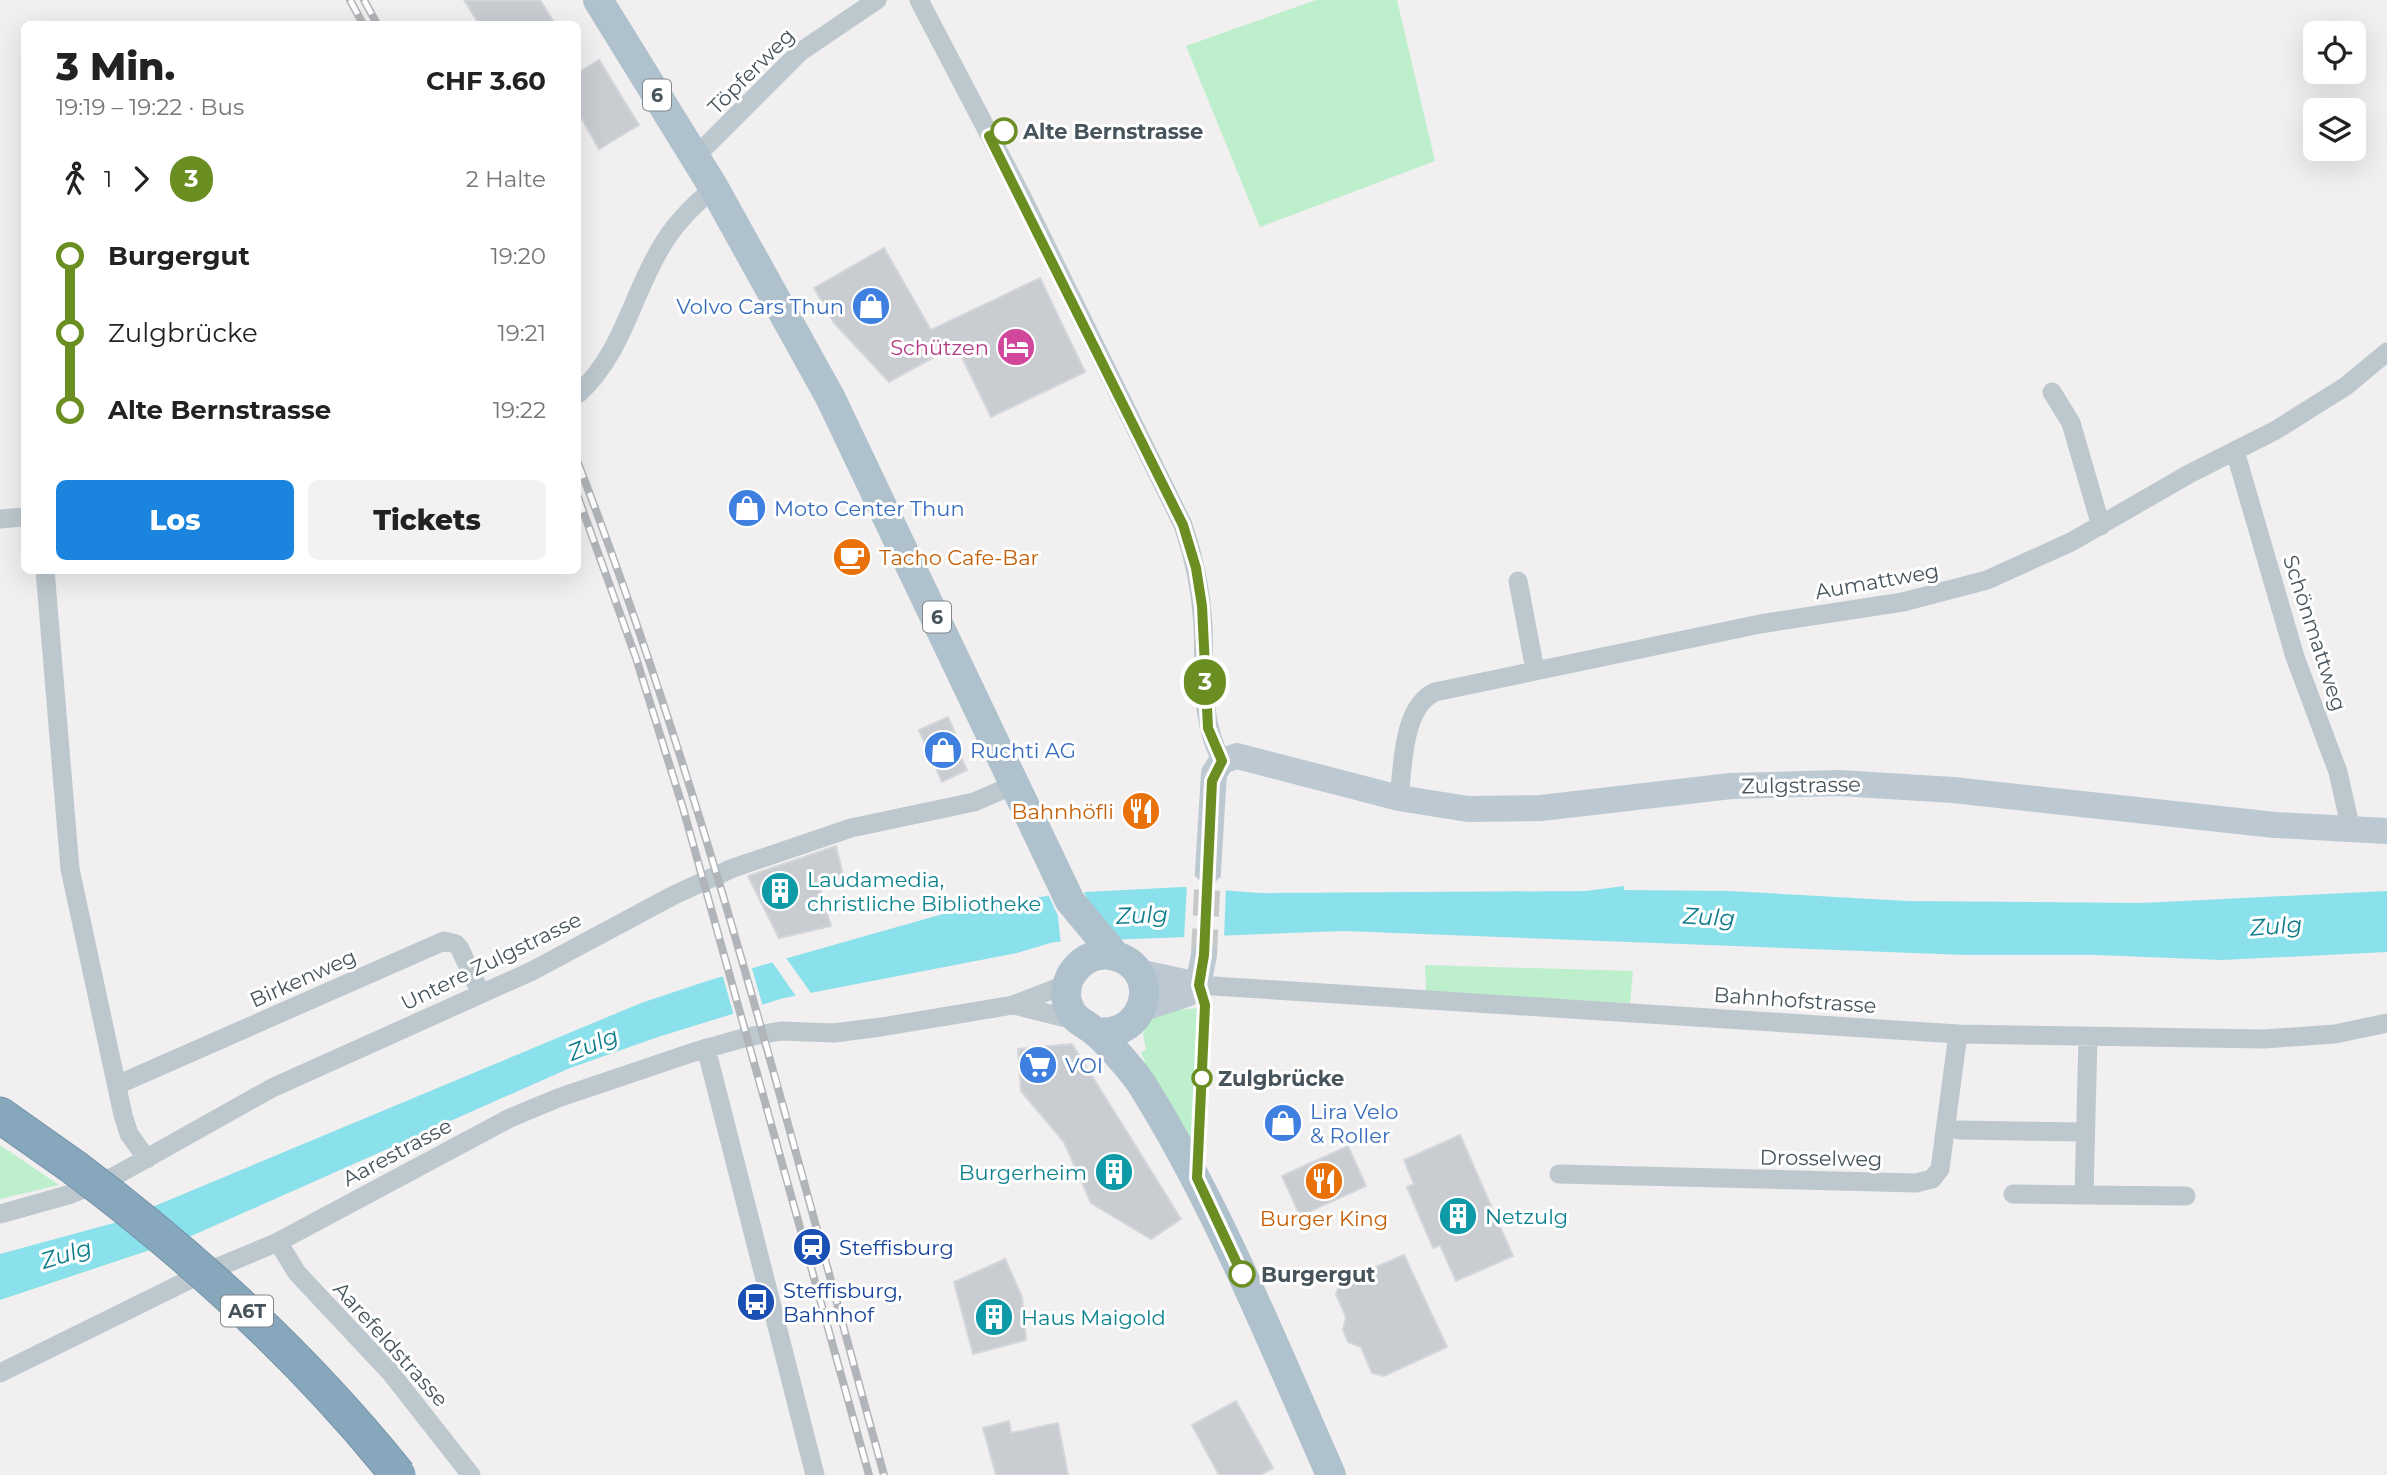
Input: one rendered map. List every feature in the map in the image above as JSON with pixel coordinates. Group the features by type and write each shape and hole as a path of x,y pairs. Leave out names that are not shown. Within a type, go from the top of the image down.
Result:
{"highway":[{"name":"A6T","path":"0,1115 75,1168 180,1251 247,1311 337,1403 398,1475"}],"main road":[{"name":"6","path":"598,0 766,277 848,432 1066,892 1121,959"},
{"name":"6","path":"1066,892 1073,969"},
{"path":"1139,1080 1137,1015 1144,990 1121,959 1093,956 1073,969 1068,1004 1139,1080 1210,1204 1331,1475"},
{"path":"1087,1026 1112,1032 1137,1015"}],"street":[{"name":"Töpferweg","path":"695,157 800,52 877,0"},
{"path":"919,0 1183,525 1196,568 1202,606 1208,728 1222,761 1212,781 1208,871"},
{"path":"581,390 617,346 649,272 674,226 714,188"},
{"name":"Aumattweg","path":"1399,798 1409,735 1423,700 1442,690 1760,624 1903,601 1962,588 2019,567 2101,526 2189,474 2276,430 2346,386 2387,352"},
{"path":"2052,392 2071,423 2101,526"},
{"name":"Schönmattweg","path":"2235,451 2295,657 2339,772 2351,830"},
{"path":"0,519 21,517"},
{"path":"45,574 70,869 129,1134 147,1159"},
{"path":"1518,581 1535,670"},
{"name":"Zulgstrasse","path":"1222,761 1243,756 1399,798 1433,805 1495,810 1731,786 1839,783 1953,790 2226,821 2387,831"},
{"name":"Untere Zulgstrasse","path":"0,1214 71,1194 147,1159 272,1088 481,994 733,868 851,828 974,802 1016,784"},
{"name":"Birkenweg","path":"117,1085 444,941 456,944 460,949 481,994"},
{"path":"1137,1015 1186,994 1199,985 1204,955"},
{"path":"1121,959 1199,985"},
{"path":"1013,1004 1073,969"},
{"name":"Bahnhofstrasse","path":"1199,985 1958,1034 2303,1038 2387,1023"},
{"path":"1013,1004 1087,1026"},
{"name":"Aarestrasse","path":"0,1373 187,1281 278,1242 534,1107 706,1048 781,1031 834,1033 1013,1004"},
{"name":"Drosselweg","path":"1559,1174 1916,1183 1932,1180 1940,1169 1958,1034"},
{"path":"2084,1195 2088,1037"},
{"path":"706,1048 815,1475"},
{"path":"1959,1130 2085,1132"},
{"path":"2013,1194 2186,1196"},
{"name":"Aarefeldstrasse","path":"278,1242 297,1273 390,1372 471,1475"}],"green space":[{"path":"1316,0 1397,0 1435,161 1260,227 1186,46"},
{"path":"1425,965 1633,971 1630,1003 1426,992"},
{"path":"1201,1008 1192,1143 1148,1071 1141,1052 1146,1050 1143,1034 1149,1020 1172,1010"},
{"path":"0,1145 59,1185 0,1199"}],"water":[{"name":"Zulg","path":"1624,886 1624,890 1729,891 1907,901 2141,903 2387,891 2387,952 2222,960 2096,955 1965,955 1344,931 1054,942 1017,953 784,998 658,1037 570,1068 189,1237 0,1300 0,1254 114,1223 641,1003 710,980 950,912 1065,893 1183,887 1259,893 1586,891"}],"pier":[{"path":"1187,884 1226,887 1224,939 1184,939"},
{"path":"1082,888 1091,907 1119,942 1061,946 1058,916 1047,892"},
{"path":"784,955 813,996 798,999 770,959"},
{"path":"751,965 763,1007 734,1016 722,973"}],"building":[{"path":"464,0 540,0 553,21 477,21"},
{"path":"599,60 639,125 599,149 581,120 581,71"},
{"path":"884,248 931,330 1040,278 1085,372 991,417 956,345 889,382 834,323 814,288"},
{"name":"Ruchti AG","path":"948,717 961,747 957,749 967,770 942,782 919,730"},
{"name":"Laudamedia, christliche Bibliotheke","path":"836,846 844,879 819,885 831,926 779,938 748,876"},
{"name":"Burgerheim","path":"1072,1044 1181,1219 1151,1239 1091,1203 1064,1142 1021,1091 1018,1049"},
{"name":"Netzulg","path":"1460,1135 1513,1256 1456,1281 1440,1245 1433,1248 1407,1187 1414,1184 1404,1160"},
{"name":"Burger King","path":"1348,1146 1366,1186 1300,1216 1282,1176"},
{"path":"1404,1255 1447,1347 1384,1376 1372,1373 1361,1347 1348,1342 1343,1330 1346,1317 1336,1294 1341,1282"},
{"name":"Haus Maigold","path":"1005,1259 1022,1297 1026,1340 973,1354 954,1282"},
{"path":"1236,1401 1273,1468 1260,1475 1219,1475 1192,1425"},
{"path":"1009,1421 1011,1433 1058,1423 1068,1475 996,1475 983,1428"}],"tunnel":[{"path":"1204,955 1208,871"}],"railway":[{"path":"350,0 361,21"},
{"path":"364,0 375,21"},
{"path":"581,471 624,587 706,839 779,1092 884,1475"},
{"path":"581,505 636,658 683,808 869,1475"}],"bus line":[{"name":"3","path":"1004,131 989,136 1173,500 1196,568 1202,606 1206,720 1211,742 1222,761 1212,781 1204,955 1199,985 1205,1005 1197,1178 1242,1274"}],"place":[{"name":"Alte Bernstrasse","path":"1004,131"},
{"name":"Volvo Cars Thun","path":"871,306"},
{"name":"Schützen","path":"1016,347"},
{"name":"Moto Center Thun","path":"747,508"},
{"name":"Tacho Cafe-Bar","path":"852,557"},
{"name":"Ruchti AG","path":"943,750"},
{"name":"Bahnhöfli","path":"1141,811"},
{"name":"Laudamedia, christliche Bibliotheke","path":"780,891"},
{"name":"VOI","path":"1038,1065"},
{"name":"Zulgbrücke","path":"1202,1078"},
{"name":"Lira Velo & Roller","path":"1283,1123"},
{"name":"Burgerheim","path":"1114,1172"},
{"name":"Burger King","path":"1324,1181"},
{"name":"Netzulg","path":"1458,1216"},
{"name":"Steffisburg","path":"812,1247"},
{"name":"Burgergut","path":"1242,1274"},
{"name":"Steffisburg, Bahnhof","path":"756,1302"},
{"name":"Haus Maigold","path":"994,1317"}]}
